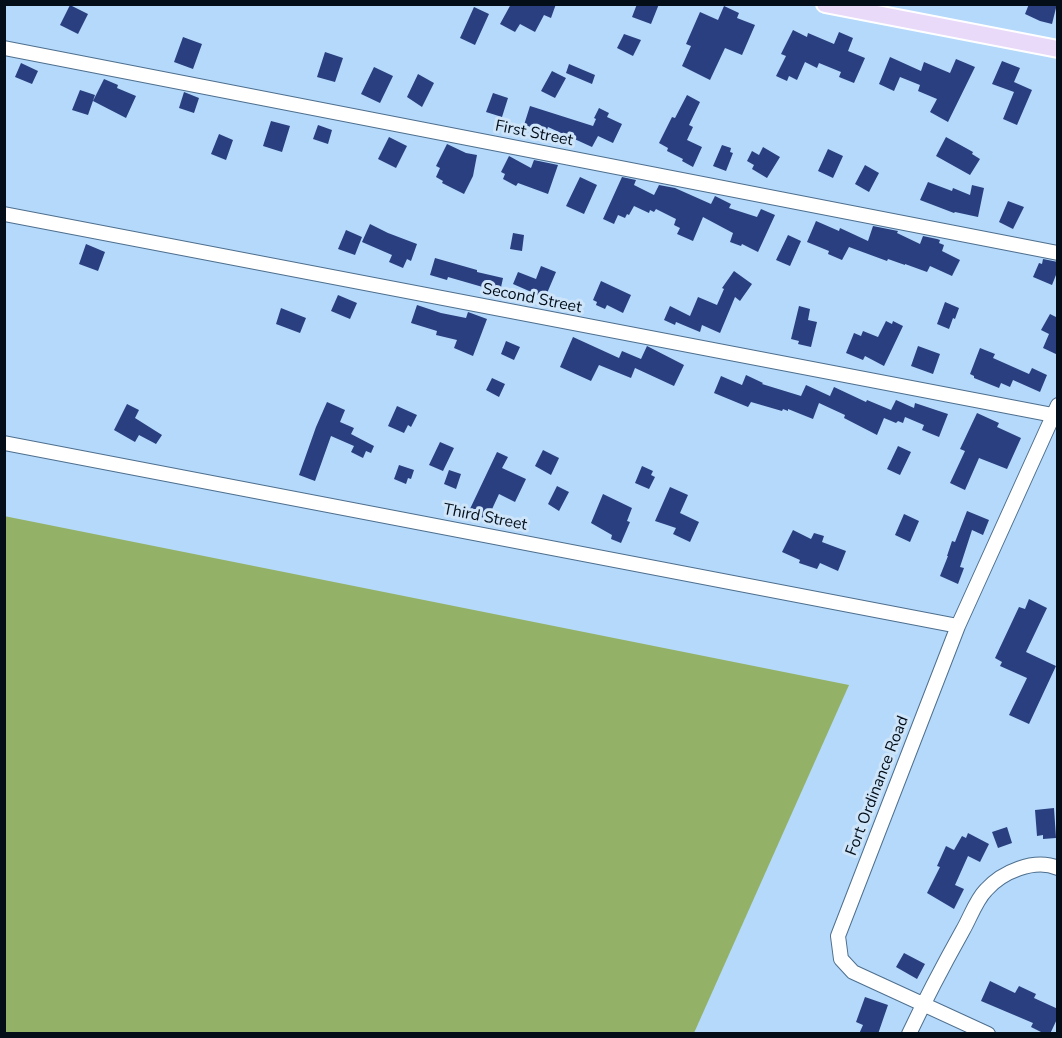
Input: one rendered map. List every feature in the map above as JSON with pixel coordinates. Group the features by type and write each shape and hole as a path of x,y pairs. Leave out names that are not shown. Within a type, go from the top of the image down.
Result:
{"main road":[{"path":"825,4 1058,49"}],"street":[{"name":"First Street","path":"4,48 1058,253"},
{"name":"Second Street","path":"4,214 1055,410"},
{"name":"Fort Ordinance Road","path":"923,1003 853,972 841,959 838,936 958,626 1055,410"},
{"name":"Third Street","path":"4,443 958,626"},
{"path":"909,1034 923,1003 984,891 1001,876 1021,867 1052,865 1058,868"},
{"path":"923,1003 988,1034"}],"green space":[{"path":"4,516 849,685 694,1033 5,1033"}],"building":[{"path":"511,4 556,4 551,18 544,15 535,32 520,24 515,32 500,24"},
{"path":"637,4 659,4 651,24 632,17"},
{"path":"1029,4 1057,4 1052,24 1025,14"},
{"path":"70,5 88,14 78,34 60,25"},
{"path":"724,6 739,13 737,18 755,25 742,55 725,48 710,80 682,66 691,46 686,44 700,12 718,20"},
{"path":"474,7 489,14 475,45 460,38"},
{"path":"793,30 807,37 808,33 834,44 839,32 853,38 848,51 865,58 854,83 839,77 841,72 819,63 817,68 805,62 797,80 789,76 787,81 776,76 786,56 781,54"},
{"path":"624,34 641,40 633,56 617,48"},
{"path":"183,37 202,44 193,69 174,62"},
{"path":"325,52 343,58 335,82 317,77"},
{"path":"890,57 921,71 924,62 950,73 956,59 975,67 948,122 930,112 937,99 918,91 920,85 900,77 894,91 879,84"},
{"path":"1002,61 1020,68 1014,82 1032,90 1017,125 1003,119 1014,92 992,84"},
{"path":"21,63 38,71 32,84 15,77"},
{"path":"569,64 595,75 592,84 566,73"},
{"path":"374,67 393,76 380,103 361,94"},
{"path":"552,71 566,78 555,98 541,91"},
{"path":"418,74 434,83 422,107 407,97"},
{"path":"104,79 118,85 117,88 136,96 126,118 93,101"},
{"path":"80,90 95,95 88,115 72,110"},
{"path":"184,92 199,98 194,113 179,108"},
{"path":"493,93 508,98 502,117 486,112"},
{"path":"687,95 700,102 689,125 693,127 687,140 702,147 693,167 667,151 668,148 659,143 672,117 675,118"},
{"path":"530,106 593,126 599,108 609,113 607,117 622,124 613,143 598,136 592,147 548,127 546,132 524,125"},
{"path":"271,121 290,126 282,152 263,146"},
{"path":"318,125 332,130 328,144 313,139"},
{"path":"219,134 233,140 226,160 211,154"},
{"path":"389,137 407,146 396,168 378,159"},
{"path":"946,137 973,152 972,154 980,159 970,175 936,156"},
{"path":"447,144 466,153 477,155 473,176 464,194 442,183 443,181 436,177 440,168 436,166"},
{"path":"722,145 731,148 730,152 733,153 726,171 713,166"},
{"path":"763,147 780,157 767,178 752,169 754,165 747,161 752,151 759,155"},
{"path":"828,149 843,156 833,178 818,171"},
{"path":"509,156 531,168 534,160 558,165 548,194 518,183 516,186 503,179 505,174 501,172"},
{"path":"865,165 879,173 869,192 855,184"},
{"path":"580,177 597,185 584,214 566,206"},
{"path":"622,177 636,180 634,185 654,195 659,185 675,188 711,204 715,196 731,204 729,208 757,217 761,209 775,215 758,252 742,244 741,246 730,242 733,233 703,217 693,241 677,234 680,228 674,225 676,219 656,209 654,212 650,210 649,213 634,206 625,218 618,215 614,224 603,219"},
{"path":"928,182 970,195 972,185 984,188 978,217 954,213 920,200"},
{"path":"1008,201 1024,207 1013,229 999,222"},
{"path":"816,221 839,231 840,228 868,241 873,226 898,231 897,233 920,244 923,236 937,239 944,245 942,251 960,260 952,276 930,266 927,272 849,247 842,260 828,254 829,251 807,242"},
{"path":"370,224 417,244 411,261 407,259 403,268 389,262 392,255 362,242"},
{"path":"346,230 362,237 355,255 338,249"},
{"path":"513,233 524,235 522,251 510,249"},
{"path":"788,235 801,241 790,266 776,260"},
{"path":"86,244 105,252 98,271 79,264"},
{"path":"435,258 503,278 500,292 448,277 447,280 430,275"},
{"path":"1043,259 1058,262 1058,270 1052,285 1033,277"},
{"path":"541,266 556,272 545,298 513,284 518,272 536,279"},
{"path":"734,271 752,284 740,301 735,297 720,333 702,325 700,332 676,322 675,325 664,320 670,306 690,316 698,297 717,305 724,289 722,288"},
{"path":"601,281 631,295 623,313 607,305 605,309 596,305 597,302 593,300"},
{"path":"338,295 357,303 350,319 331,311"},
{"path":"945,302 959,308 949,329 937,324"},
{"path":"417,305 466,318 468,312 487,319 473,356 454,348 457,340 436,335 437,331 411,323"},
{"path":"799,306 810,309 808,320 817,322 811,347 798,344 799,341 791,339"},
{"path":"281,308 306,318 300,333 276,324"},
{"path":"1050,314 1058,318 1058,355 1043,348 1049,334 1041,330"},
{"path":"886,321 892,324 893,321 903,326 884,366 865,356 863,360 846,353 854,333 861,336 863,331 878,337"},
{"path":"573,337 619,358 622,351 641,359 647,346 684,365 674,386 635,368 631,378 599,365 591,381 560,367"},
{"path":"506,341 520,347 514,360 501,354"},
{"path":"918,346 940,354 933,374 911,366"},
{"path":"980,348 995,354 993,358 1029,374 1032,368 1047,375 1040,392 1013,380 1010,387 1001,383 999,388 974,378 970,374"},
{"path":"746,375 762,384 801,396 806,385 830,396 834,387 866,402 867,400 891,410 896,400 914,408 915,403 948,414 939,437 922,430 924,425 905,417 903,423 884,418 877,435 844,418 845,415 819,403 813,419 788,409 788,411 783,409 782,411 751,402 748,407 714,393 721,376 742,385"},
{"path":"492,378 505,384 499,397 486,390"},
{"path":"327,402 345,410 340,422 354,428 351,434 374,446 371,453 366,451 363,458 351,452 354,446 331,436 315,481 299,475"},
{"path":"127,404 139,410 135,418 162,435 156,444 139,435 135,442 114,430"},
{"path":"397,406 417,415 411,427 408,425 404,433 388,426"},
{"path":"977,413 999,423 997,427 1021,438 1007,469 979,458 965,490 950,483 965,451 960,449"},
{"path":"440,442 454,448 443,471 429,465"},
{"path":"898,446 911,452 900,475 887,469"},
{"path":"543,450 559,458 551,475 535,466"},
{"path":"497,452 508,457 502,468 526,479 515,502 499,494 487,520 469,511"},
{"path":"399,465 414,470 411,479 408,478 406,484 394,479"},
{"path":"642,466 653,471 651,475 655,477 649,489 635,483"},
{"path":"449,470 461,474 456,489 444,484"},
{"path":"557,486 569,492 559,511 548,504"},
{"path":"670,487 688,495 680,513 699,522 690,542 673,534 676,528 655,521"},
{"path":"603,494 632,508 627,521 630,522 621,543 611,539 612,535 591,523"},
{"path":"967,511 989,520 983,535 972,530 960,567 964,568 958,584 940,576 952,541 955,542"},
{"path":"904,514 919,521 910,542 895,535"},
{"path":"793,530 811,539 814,533 824,536 822,542 846,551 838,571 820,563 817,569 799,563 800,560 782,552"},
{"path":"1029,599 1047,608 1026,652 1056,666 1029,724 1009,715 1027,678 1000,666 1002,662 995,658 1019,607 1025,609"},
{"path":"1054,808 1056,838 1043,839 1043,835 1037,836 1035,810"},
{"path":"1007,827 1012,843 998,848 992,832"},
{"path":"968,833 989,844 980,862 968,856 955,885 964,889 954,909 927,893 940,867 937,866 946,846 954,850 962,836 966,838"},
{"path":"904,953 925,964 917,979 896,967"},
{"path":"990,981 1015,993 1019,986 1036,994 1034,998 1058,1009 1058,1017 1050,1034 1031,1027 1033,1023 981,1001"},
{"path":"865,997 888,1005 878,1034 859,1034 863,1025 856,1022"}]}
